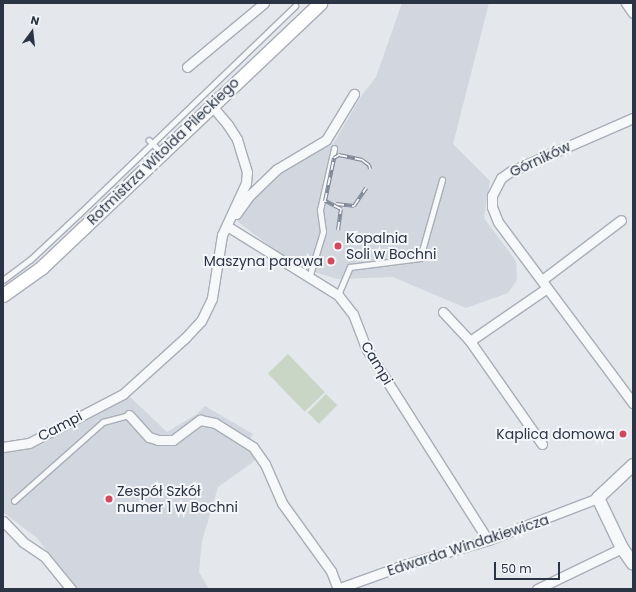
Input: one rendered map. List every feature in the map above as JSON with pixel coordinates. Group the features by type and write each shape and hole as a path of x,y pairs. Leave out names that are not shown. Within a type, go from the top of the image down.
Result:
{"main road":[{"name":"Rotmistrza Witolda Pileckiego","path":"3,296 40,268 320,3"}],"street":[{"path":"187,67 264,3"},
{"path":"626,3 633,12"},
{"path":"228,223 267,178 326,140 354,94"},
{"name":"Campi","path":"3,447 29,443 123,394 185,338 201,321 212,298 222,235 246,183 245,161 228,125 211,105"},
{"name":"Górników","path":"633,118 510,171 495,186 492,196 492,207 498,222 633,403"},
{"path":"542,280 622,220"},
{"name":"Campi","path":"228,223 309,278 338,295 353,314 366,348 488,540"},
{"path":"470,341 547,288"},
{"path":"443,312 470,341 542,444"},
{"path":"129,415 149,437 158,440 173,440 200,420 215,423 253,447 265,464 282,503 331,571 338,589"},
{"path":"633,465 598,498 622,548 633,564"},
{"name":"Edwarda Windakiewicza","path":"338,589 407,564 488,540 598,498"},
{"path":"3,521 23,542 44,556 71,589"},
{"path":"537,589 622,548"}],"lane":[{"path":"3,280 30,260 151,142 295,6"},
{"path":"151,142 162,153"},
{"path":"309,278 323,232 320,210 334,149"},
{"path":"338,295 350,267 420,258 442,180"},
{"path":"14,501 103,422 129,415"}],"shaded area":[{"name":"Kopalnia Soli w Bochni","path":"402,3 489,3 453,144 490,181 484,218 516,261 517,280 508,293 466,308 393,277 337,279 315,272 275,250 237,221 265,186 297,162 333,144 362,95 376,77"},
{"name":"Zespół Szkół numer 1 w Bochni","path":"128,395 167,432 197,414 205,406 253,434 246,447 257,459 218,487 202,541 199,572 209,589 76,589 37,538 3,512 3,451 41,445"}],"green space":[{"path":"288,354 325,392 305,412 268,373"},
{"path":"326,394 337,405 319,424 308,412"}],"railway":[{"path":"338,230 341,209 325,201 334,158 339,155 362,160 369,165 370,169"},
{"path":"336,204 354,206 366,188"}],"place":[{"name":"Kopalnia Soli w Bochni","path":"338,246"},
{"name":"Maszyna parowa","path":"331,261"},
{"name":"Kaplica domowa","path":"623,434"},
{"name":"Zespół Szkół numer 1 w Bochni","path":"109,499"}]}
